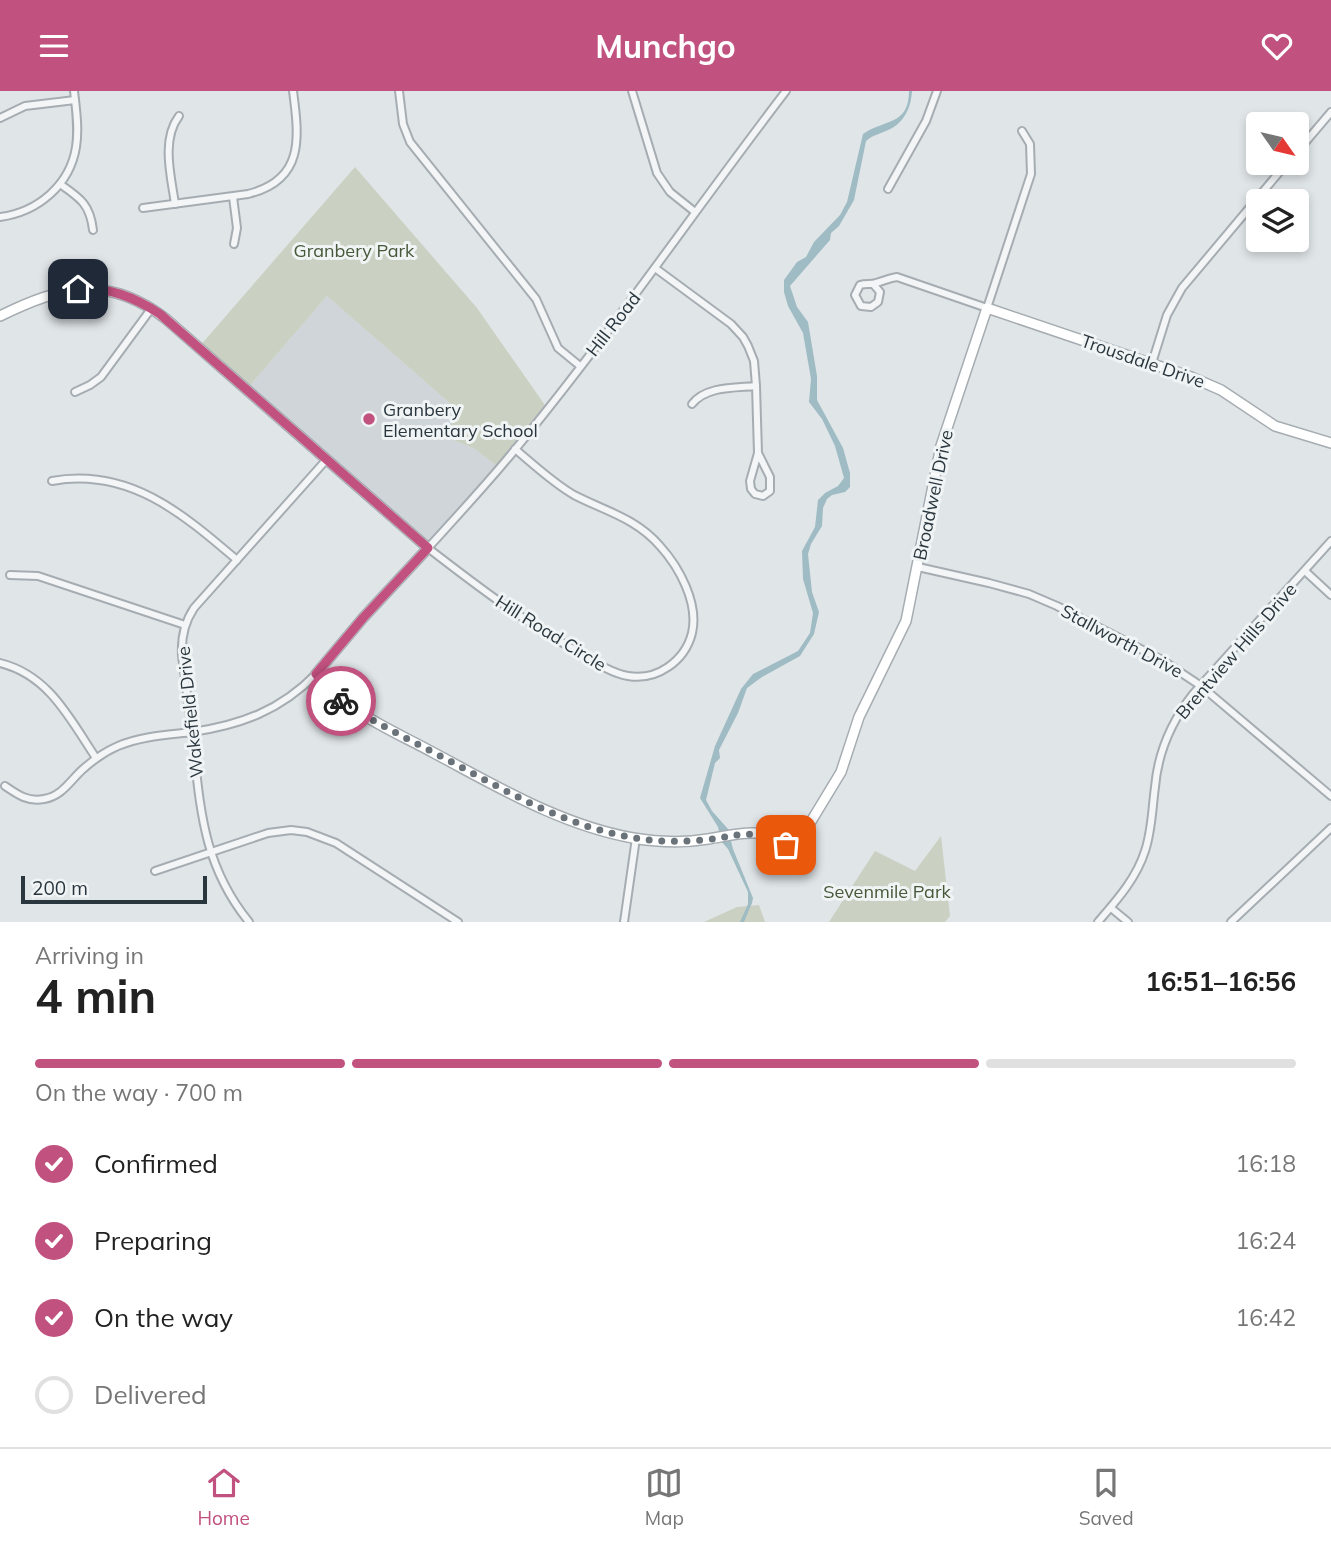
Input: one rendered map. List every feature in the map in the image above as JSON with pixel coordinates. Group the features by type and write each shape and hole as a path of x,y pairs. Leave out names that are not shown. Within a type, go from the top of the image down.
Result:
{"street":[{"path":"0,217 33,208 60,184 71,166 76,147 74,91"},
{"path":"143,208 233,197 265,188 277,181 290,166 298,142 293,91"},
{"path":"399,91 402,124 410,142 536,299 556,346 580,366"},
{"path":"632,91 657,173 670,193 695,212"},
{"name":"Hill Road","path":"5,786 26,799 49,798 63,790 96,758 132,741 234,724 261,715 290,698 316,674 515,449 656,268 786,91"},
{"path":"888,189 926,121 937,91"},
{"path":"0,118 25,106 75,100"},
{"path":"1309,138 1331,112"},
{"path":"174,204 169,155 171,131 179,116"},
{"name":"Broadwell Drive","path":"794,845 819,811 841,772 859,717 903,628 918,567 941,446 1031,174 1030,144 1022,131"},
{"path":"1152,363 1167,315 1182,288 1277,175"},
{"path":"60,184 85,204 93,230"},
{"path":"233,197 237,228 234,244"},
{"path":"656,268 741,334 752,357 756,386 758,453 750,476 750,485 755,495 763,496 770,491 771,481 758,453"},
{"path":"874,285 880,292 879,300 873,307 862,307 856,300 857,289 865,283 874,285 889,278 902,278 987,307"},
{"path":"0,316 50,294 85,288 124,295 151,309 199,347 428,548"},
{"name":"Trousdale Drive","path":"987,307 1152,363 1221,390 1280,428 1331,443"},
{"path":"75,392 93,384 103,374 151,309"},
{"path":"692,404 697,397 707,393 756,386"},
{"name":"Hill Road Circle","path":"428,548 521,618 612,671 642,677 662,671 676,661 689,640 693,616 681,578 664,551 634,523 568,491 515,449"},
{"name":"Wakefield Drive","path":"249,922 227,890 210,853 200,809 182,651 185,625 194,608 327,459"},
{"path":"52,481 66,478 95,480 144,492 180,512 237,560"},
{"name":"Brentview Hills Drive","path":"1098,922 1131,880 1146,850 1157,767 1176,718 1201,686 1331,541"},
{"name":"Stallworth Drive","path":"918,567 989,583 1039,598 1162,660 1201,686 1331,796"},
{"path":"1305,571 1331,595"},
{"path":"10,575 38,576 185,625"},
{"path":"0,663 29,674 46,687 96,758"},
{"path":"316,674 331,693 346,703 499,787 577,824 635,838 681,841 759,834 786,845 794,845 795,870"},
{"path":"1231,922 1331,828"},
{"path":"155,871 277,832 296,830 313,833 345,849 458,922"},
{"path":"624,922 635,838"},
{"path":"1111,908 1128,922"}],"shaded area":[{"name":"Granbery Elementary School","path":"327,296 461,413 453,440 473,448 500,468 428,548 247,389"}],"green space":[{"name":"Granbery Park","path":"355,167 477,308 547,408 500,468 473,448 453,440 446,431 461,413 327,296 247,389 199,347"},
{"name":"Sevenmile Park","path":"941,836 950,916 945,922 829,922 875,851 915,871"},
{"path":"759,905 765,922 704,922 737,907"}],"water":[{"path":"909,91 912,91 910,103 902,120 866,141 854,200 839,226 831,233 830,240 790,286 797,307 808,322 817,376 817,400 843,448 850,473 850,487 845,492 827,499 823,508 822,526 808,554 812,592 819,612 814,634 800,656 747,688 719,750 720,758 715,763 706,800 728,829 733,849 753,898 744,922 740,922 748,904 748,892 728,849 721,841 718,827 700,798 715,746 741,689 753,674 798,651 810,633 813,613 803,579 802,551 815,527 818,500 838,486 844,478 835,446 822,419 809,402 811,379 803,333 788,306 784,280 840,215 847,202 863,134 900,116 908,102"}],"way so far":[{"path":"341,701 499,787 550,813 588,827 635,838 667,841 704,840 754,833 774,838 786,845"}],"place":[{"name":"Granbery Elementary School","path":"369,419"}],"route":[{"path":"78,289 103,290 124,295 160,314 428,548 316,674 341,701"}]}
